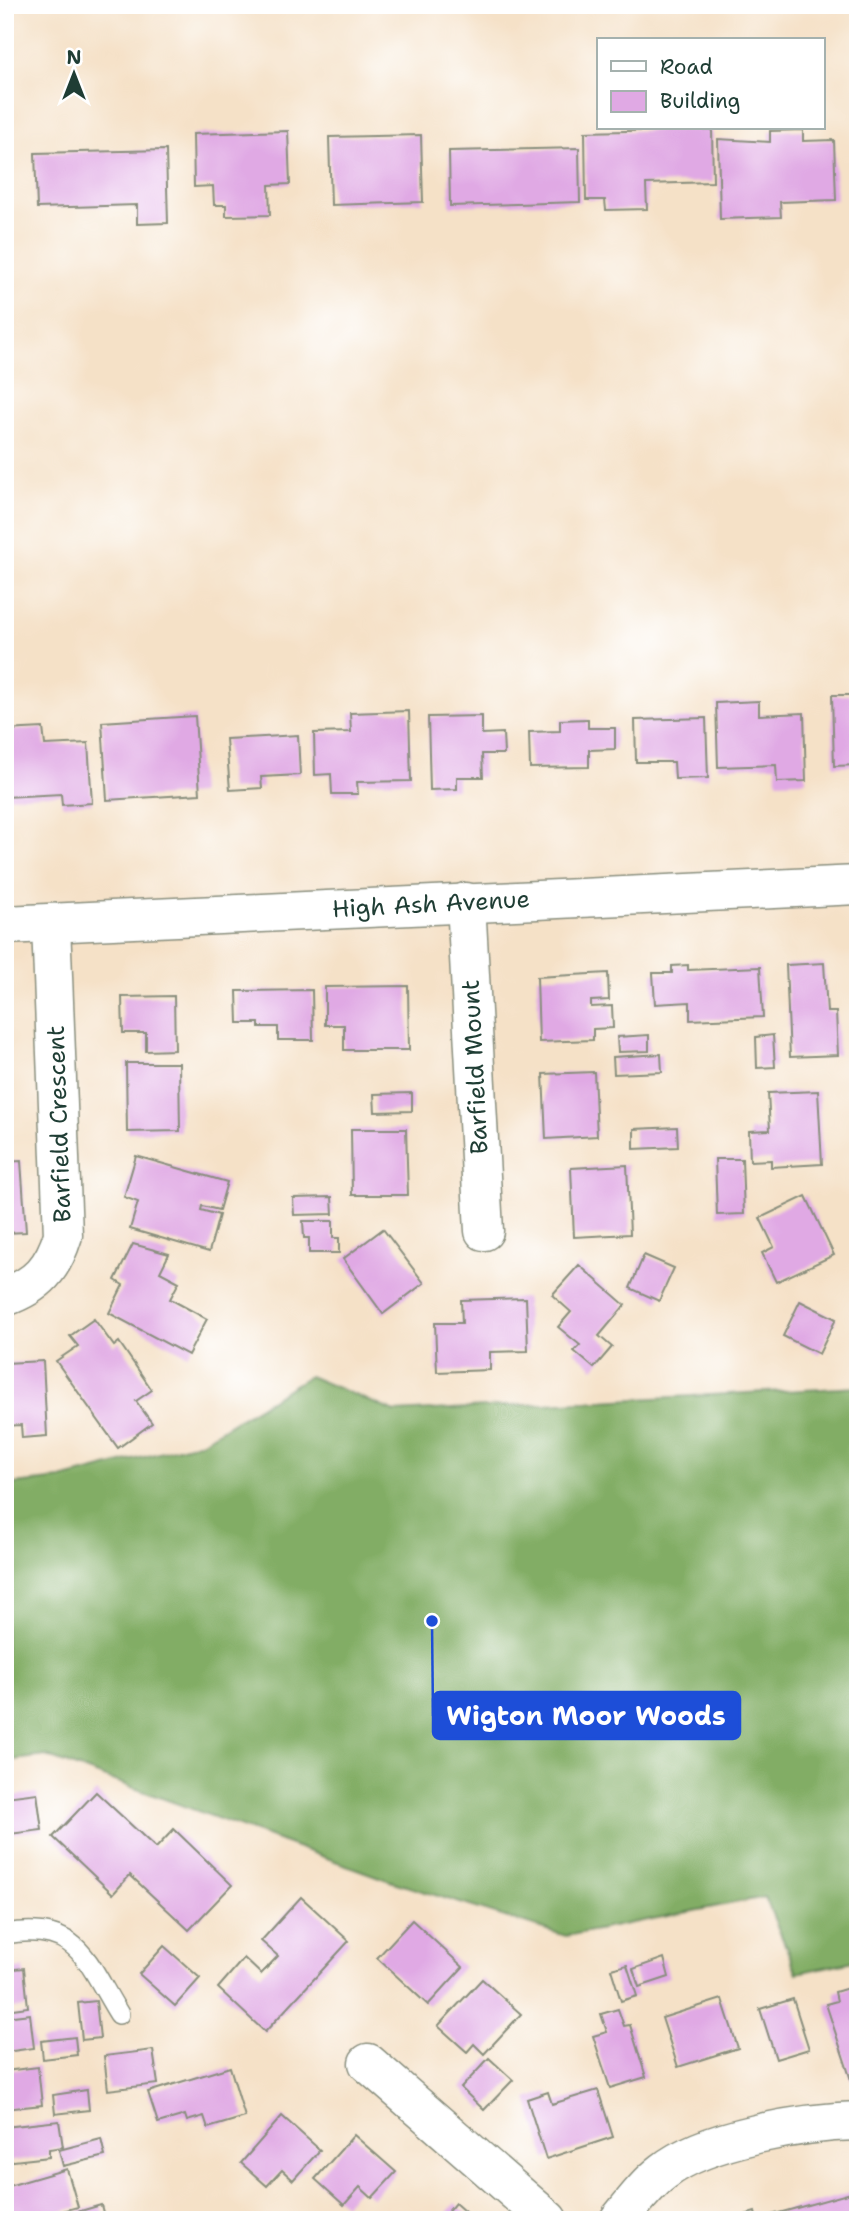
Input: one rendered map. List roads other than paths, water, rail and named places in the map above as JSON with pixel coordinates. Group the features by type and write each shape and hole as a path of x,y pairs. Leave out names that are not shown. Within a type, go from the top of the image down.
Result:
{"street":[{"name":"High Ash Avenue","path":"5,925 858,885"},
{"name":"Barfield Mount","path":"466,902 484,1231"},
{"name":"Barfield Crescent","path":"5,1297 25,1290 43,1276 57,1257 64,1235 51,924"},
{"path":"368,2063 548,2220"},
{"path":"619,2220 663,2171 703,2151 787,2126 858,2122"}],"lane":[{"path":"5,1934 44,1931 64,1937 80,1950 119,2014"}],"place":[{"name":"Wigton Moor Woods","path":"432,1621"}]}
